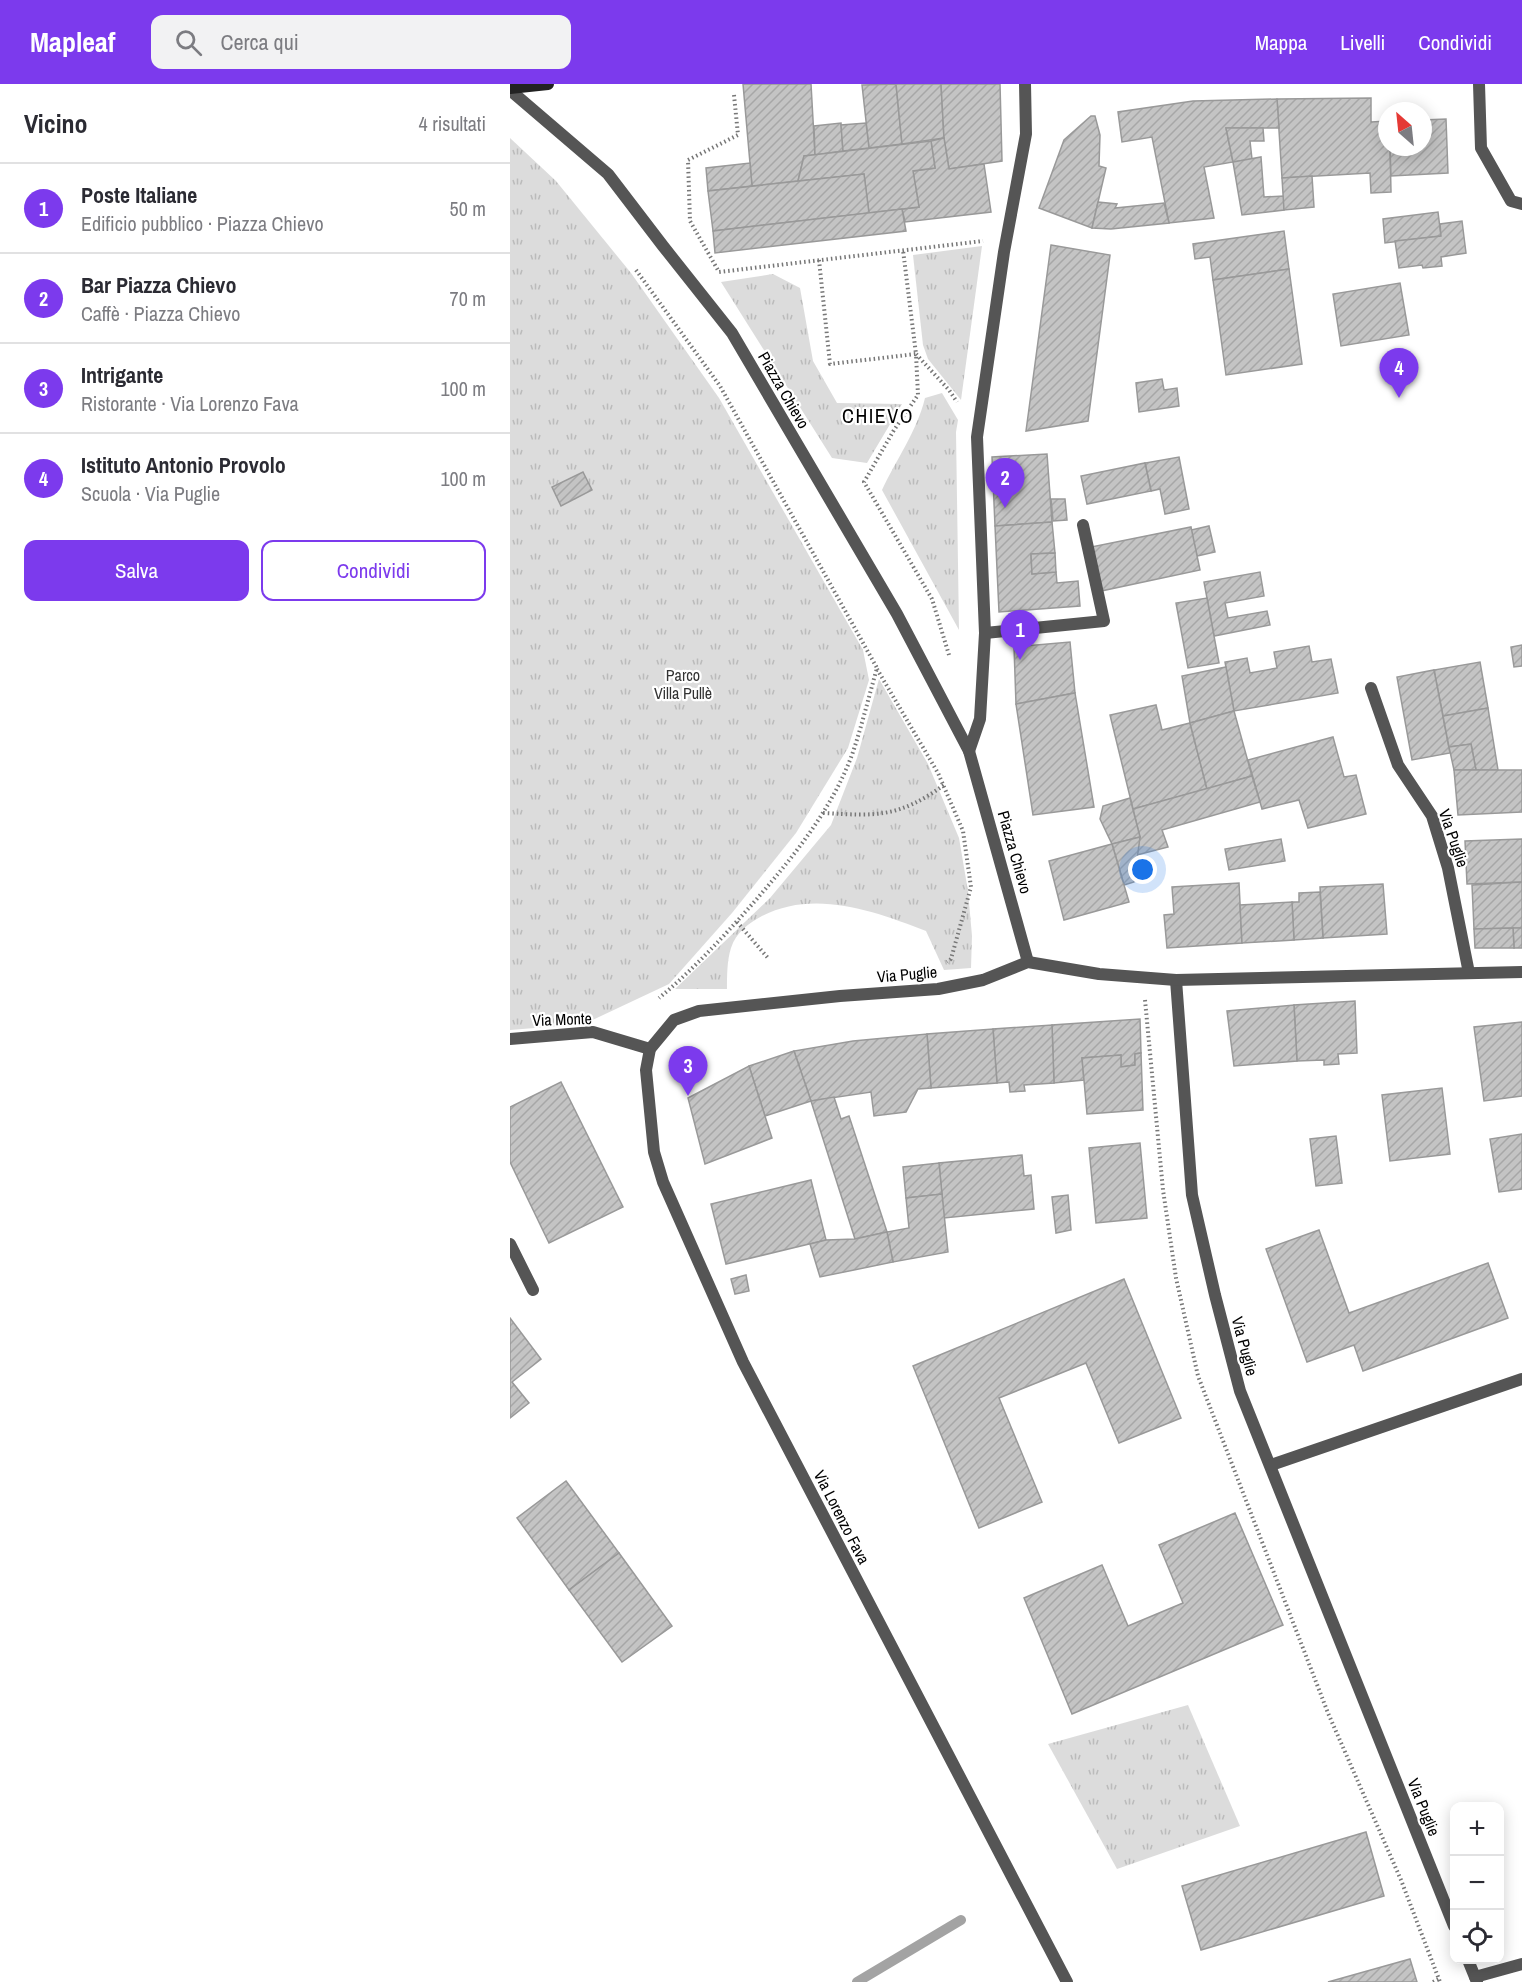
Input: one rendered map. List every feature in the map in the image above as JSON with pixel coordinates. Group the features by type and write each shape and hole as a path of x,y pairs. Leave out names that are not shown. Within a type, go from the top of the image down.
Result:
{"street":[{"path":"510,89 548,84"},
{"path":"969,751 980,719 985,633 977,437 1006,238 1026,134 1025,84"},
{"path":"1479,84 1481,148 1511,201 1522,204"},
{"name":"Piazza Chievo","path":"510,89 608,174 732,333 897,614 969,751 1028,962"},
{"path":"985,633 1104,621 1083,525"},
{"name":"Via Puglie","path":"1371,688 1398,765 1432,816 1448,868 1469,973"},
{"path":"1028,962 1099,974 1176,980 1522,972"},
{"name":"Via Puglie","path":"650,1049 674,1020 699,1011 840,996 938,989 983,980 1028,962"},
{"name":"Via Puglie","path":"1176,980 1192,1195 1240,1391 1450,1913"},
{"name":"Via Monte","path":"510,1039 592,1032 650,1049"},
{"name":"Via Lorenzo Fava","path":"650,1049 646,1070 654,1152 663,1182 712,1293 748,1372 1067,1982"},
{"path":"510,1244 533,1290"},
{"path":"1271,1465 1522,1380"},
{"path":"1470,1964 1476,1980 1522,1964"}],"path":[{"path":"734,95 738,135 688,160 690,221 719,272 1006,238"},
{"path":"903,250 916,354 918,395 894,430 864,482 932,599 950,659"},
{"path":"819,260 831,364 916,354"},
{"path":"636,270 720,386 944,785 963,831 971,887 951,959 943,966"},
{"path":"916,354 949,390 977,437"},
{"path":"652,1004 685,976 737,922 783,868 823,813 852,753 877,668"},
{"path":"823,813 864,815 894,812 922,801 944,785"},
{"path":"737,922 768,958"},
{"path":"1433,1982 1439,1979"}],"green space":[{"name":"Parco Villa Pullè","path":"510,138 556,181 631,273 719,398 863,650 869,680 848,748 796,833 732,913 669,984 584,1024 510,1030"},
{"path":"982,246 961,400 928,359 923,345 913,255"},
{"path":"773,274 800,288 813,361 837,403 902,404 867,463 832,458 721,282"},
{"path":"942,393 958,420 956,432 959,630 882,490 912,434 925,398"},
{"path":"879,679 928,764 959,838 968,891 972,936 971,968 944,970 926,931 865,910 823,904 802,904 782,908 762,916 740,933 733,942 730,953 727,989 675,989 770,898 831,825 857,758"},
{"path":"1188,1705 1240,1826 1117,1869 1048,1744"}],"building":[{"path":"743,84 811,84 815,155 804,156 798,181 752,186"},
{"path":"896,84 902,144 869,148 862,85"},
{"path":"896,84 941,84 944,138 902,144"},
{"path":"941,84 1000,84 1002,161 949,169 944,138"},
{"path":"1371,98 1371,122 1378,122 1378,156 1390,156 1391,192 1371,193 1370,173 1282,178 1277,99"},
{"path":"1277,99 1279,128 1226,128 1233,162 1204,167 1214,218 1169,223 1152,137 1122,142 1118,112 1193,101"},
{"path":"1091,116 1095,116 1100,135 1099,166 1106,168 1092,228 1039,208 1064,140"},
{"path":"1446,119 1448,173 1391,176 1390,156 1432,156 1432,120"},
{"path":"841,123 843,151 815,155 814,126"},
{"path":"866,123 869,148 843,151 841,125"},
{"path":"1226,128 1263,128 1264,141 1250,141 1252,159 1233,162"},
{"path":"944,138 949,169 984,164 991,212 905,222 902,209 919,207 913,171 935,168 931,141"},
{"path":"931,141 935,168 913,171 919,207 869,213 864,174 798,181 804,156"},
{"path":"1261,157 1264,197 1284,196 1284,210 1242,215 1233,162"},
{"path":"750,163 752,186 708,191 706,168"},
{"path":"864,174 869,213 713,231 708,191"},
{"path":"1312,176 1314,207 1284,210 1282,178"},
{"path":"1098,202 1117,204 1115,208 1164,203 1169,223 1111,229 1092,228"},
{"path":"902,209 906,231 715,253 713,231"},
{"path":"1438,212 1441,236 1385,243 1383,219"},
{"path":"1462,221 1466,253 1441,257 1442,266 1423,268 1422,265 1399,268 1395,241 1441,236 1440,224"},
{"path":"1284,231 1289,269 1213,280 1210,257 1195,259 1193,244"},
{"path":"1051,245 1110,255 1088,421 1026,431"},
{"path":"1289,269 1302,364 1226,375 1213,280"},
{"path":"1400,283 1409,335 1341,346 1333,294"},
{"path":"1162,379 1164,390 1177,388 1179,406 1139,412 1136,383"},
{"path":"1047,454 1052,522 995,526 992,457"},
{"path":"1179,457 1189,509 1165,514 1160,489 1151,491 1145,463"},
{"path":"1145,463 1151,491 1087,504 1081,476"},
{"path":"583,472 592,490 561,506 552,487"},
{"path":"1051,499 1065,499 1067,520 1053,521"},
{"path":"1052,522 1055,553 1031,554 1032,574 1056,572 1057,583 1078,581 1080,606 999,612 995,526"},
{"path":"1209,526 1215,552 1197,556 1191,530"},
{"path":"1191,527 1200,570 1101,591 1091,547"},
{"path":"1055,553 1056,572 1032,574 1031,554"},
{"path":"1260,572 1264,596 1225,603 1228,618 1267,611 1270,625 1214,636 1204,582"},
{"path":"1207,598 1219,663 1188,668 1176,603"},
{"path":"1070,642 1075,693 1016,704 1014,647"},
{"path":"1522,645 1522,666 1514,667 1511,647"},
{"path":"1309,646 1312,662 1331,659 1338,693 1234,711 1225,662 1247,658 1250,673 1277,668 1274,652"},
{"path":"1480,662 1488,708 1443,716 1434,670"},
{"path":"1226,667 1234,711 1190,723 1182,676"},
{"path":"1434,670 1450,753 1412,760 1397,677"},
{"path":"1075,693 1094,807 1033,815 1016,704"},
{"path":"1156,705 1162,730 1190,723 1207,789 1133,809 1110,715"},
{"path":"1488,708 1498,770 1476,770 1471,744 1449,747 1443,716"},
{"path":"1234,711 1252,776 1207,789 1190,723"},
{"path":"1333,737 1344,777 1356,775 1366,814 1308,828 1299,800 1262,809 1248,760"},
{"path":"1471,744 1476,770 1454,770 1449,747"},
{"path":"1454,770 1522,770 1522,812 1458,815"},
{"path":"1252,776 1260,802 1162,830 1168,847 1137,855 1140,837 1133,809"},
{"path":"1130,798 1140,837 1112,844 1100,819 1103,806"},
{"path":"1140,837 1134,882 1124,885 1112,844"},
{"path":"1281,839 1285,861 1229,870 1225,849"},
{"path":"1522,839 1522,882 1467,884 1465,841"},
{"path":"1112,844 1129,902 1064,920 1049,861"},
{"path":"1522,882 1522,928 1474,929 1472,885"},
{"path":"1239,883 1242,943 1167,948 1164,915 1174,914 1172,887"},
{"path":"1383,884 1387,934 1323,938 1320,887"},
{"path":"1320,892 1323,938 1294,940 1292,902 1299,902 1299,893"},
{"path":"1292,902 1294,940 1242,943 1240,905"},
{"path":"1513,928 1522,928 1522,948 1514,948"},
{"path":"1513,928 1514,948 1475,948 1474,929"},
{"path":"1355,1001 1357,1053 1338,1054 1339,1064 1324,1065 1324,1060 1297,1061 1294,1005"},
{"path":"1294,1005 1297,1061 1234,1066 1227,1011"},
{"path":"1140,1019 1141,1053 1135,1054 1135,1065 1121,1067 1121,1055 1082,1058 1084,1080 1054,1083 1052,1025"},
{"path":"1522,1022 1522,1096 1484,1101 1474,1027"},
{"path":"1052,1025 1054,1083 1024,1085 1025,1091 1010,1092 1009,1082 997,1083 993,1029"},
{"path":"993,1029 997,1083 931,1088 927,1034"},
{"path":"927,1034 931,1088 918,1089 906,1112 874,1116 871,1092 811,1101 794,1051 853,1041"},
{"path":"794,1051 811,1101 765,1116 749,1066"},
{"path":"1141,1053 1143,1110 1087,1114 1082,1058 1121,1055 1121,1067 1135,1065 1135,1054"},
{"path":"749,1066 772,1138 705,1164 688,1098"},
{"path":"561,1082 623,1207 549,1243 510,1162 510,1107"},
{"path":"1442,1088 1450,1154 1390,1161 1382,1095"},
{"path":"834,1097 841,1119 849,1116 887,1232 855,1239 811,1101"},
{"path":"1522,1134 1522,1189 1499,1192 1490,1139"},
{"path":"1336,1136 1342,1183 1316,1186 1310,1139"},
{"path":"1140,1143 1147,1218 1096,1223 1089,1148"},
{"path":"1022,1155 1024,1176 1031,1175 1034,1209 944,1218 939,1163"},
{"path":"939,1163 942,1194 906,1198 903,1167"},
{"path":"811,1180 826,1240 726,1264 711,1204"},
{"path":"942,1194 948,1252 893,1262 887,1232 909,1228 906,1198"},
{"path":"1068,1195 1071,1230 1056,1233 1052,1197"},
{"path":"1319,1230 1349,1313 1488,1263 1508,1318 1363,1371 1354,1345 1307,1362 1266,1249"},
{"path":"887,1232 893,1262 820,1277 810,1244 826,1240 855,1239"},
{"path":"746,1275 749,1291 735,1294 731,1279"},
{"path":"1124,1279 1181,1418 1119,1443 1086,1363 999,1398 1042,1502 979,1528 913,1366"},
{"path":"510,1318 541,1359 512,1382 529,1403 510,1418"},
{"path":"566,1481 619,1553 569,1590 517,1518"},
{"path":"1235,1513 1283,1625 1072,1714 1024,1598 1102,1565 1128,1626 1183,1603 1159,1545"},
{"path":"619,1553 672,1626 622,1662 569,1590"},
{"path":"1366,1832 1384,1896 1201,1950 1182,1886"},
{"path":"1410,1959 1417,1982 1328,1982"}],"waterway":[{"path":"857,1982 961,1920"}],"place":[{"name":"Istituto Antonio Provolo","path":"1399,398"},
{"name":"Bar Piazza Chievo","path":"1005,508"},
{"name":"Poste Italiane","path":"1020,660"},
{"name":"Intrigante","path":"688,1096"}],"district":[{"name":"CHIEVO","path":"878,415"}]}
